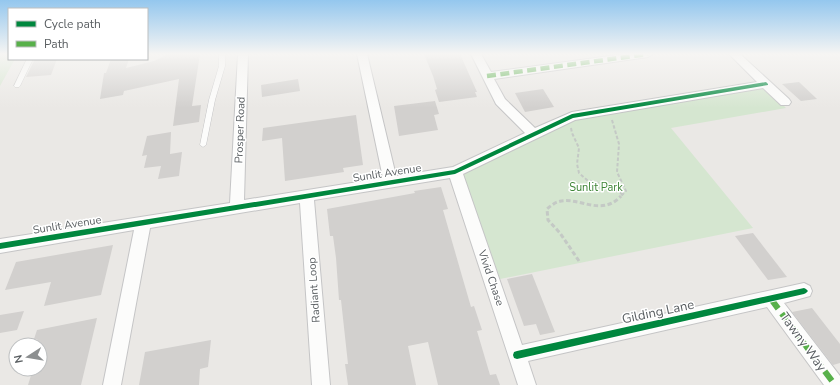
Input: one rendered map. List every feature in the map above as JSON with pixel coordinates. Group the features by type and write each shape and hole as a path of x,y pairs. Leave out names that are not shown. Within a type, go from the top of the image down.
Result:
{"street":[{"name":"Prosper Road","path":"238,207 242,72"},
{"path":"366,72 391,182"},
{"path":"485,72 500,101 533,134"},
{"path":"487,76 517,72"},
{"path":"753,72 785,102"},
{"name":"Sunlit Avenue","path":"0,246 455,172 572,116 766,84"},
{"name":"Vivid Chase","path":"455,172 527,385"},
{"name":"Radiant Loop","path":"307,196 321,385"},
{"path":"112,385 143,223"},
{"name":"Gilding Lane","path":"517,355 804,292"},
{"name":"Tawny Way","path":"771,299 835,385"}],"lane":[{"path":"17,86 24,72"},
{"path":"203,145 212,100 220,72"}],"path":[{"path":"579,261 560,233 548,220 547,209 551,204 567,200 593,207 608,206 617,201 626,191 617,172 619,144 612,119 606,117"},
{"path":"573,126 570,129 571,134 579,146 580,153 577,162 579,173 590,181 612,187 623,195"}],"green space":[{"path":"0,72 8,72 0,86"},
{"name":"Sunlit Park","path":"765,87 786,108 671,128 753,228 500,279 463,174 574,118"}],"building":[{"path":"29,72 52,72 51,75 26,77"},
{"path":"197,72 192,106 201,105 199,122 173,126 179,79 124,91 123,95 100,99 104,73"},
{"path":"431,72 468,72 477,92 475,92 477,97 439,102"},
{"path":"298,79 300,91 262,97 261,85"},
{"path":"799,82 817,99 801,101 782,84"},
{"path":"543,89 554,107 525,112 515,93"},
{"path":"435,101 439,114 434,115 438,130 399,136 394,106"},
{"path":"356,115 363,165 343,168 344,172 285,181 282,138 262,141 263,128"},
{"path":"171,132 170,154 182,152 179,176 158,179 161,166 144,168 147,155 142,156 147,136"},
{"path":"441,187 448,209 443,210 471,307 474,306 482,330 477,331 490,375 496,374 500,385 438,385 428,342 408,346 416,385 348,385 345,364 348,364 341,300 339,300 336,258 333,236 330,236 327,209"},
{"path":"753,233 787,277 768,280 735,236"},
{"path":"113,245 101,295 44,306 51,282 5,290 16,262"},
{"path":"532,274 555,332 540,335 536,324 524,326 507,279"},
{"path":"812,308 840,344 840,363 833,365 792,312"},
{"path":"24,311 17,330 0,333 0,315"},
{"path":"97,318 81,385 28,385 30,377 48,377 48,337 35,337 37,330"},
{"path":"211,340 208,367 200,369 199,385 139,385 145,352"}],"marked path":[{"path":"487,76 517,72"},
{"path":"771,299 835,385"}],"cycle path":[{"path":"0,246 455,172 572,116 766,84"},
{"path":"517,355 804,291"}]}
